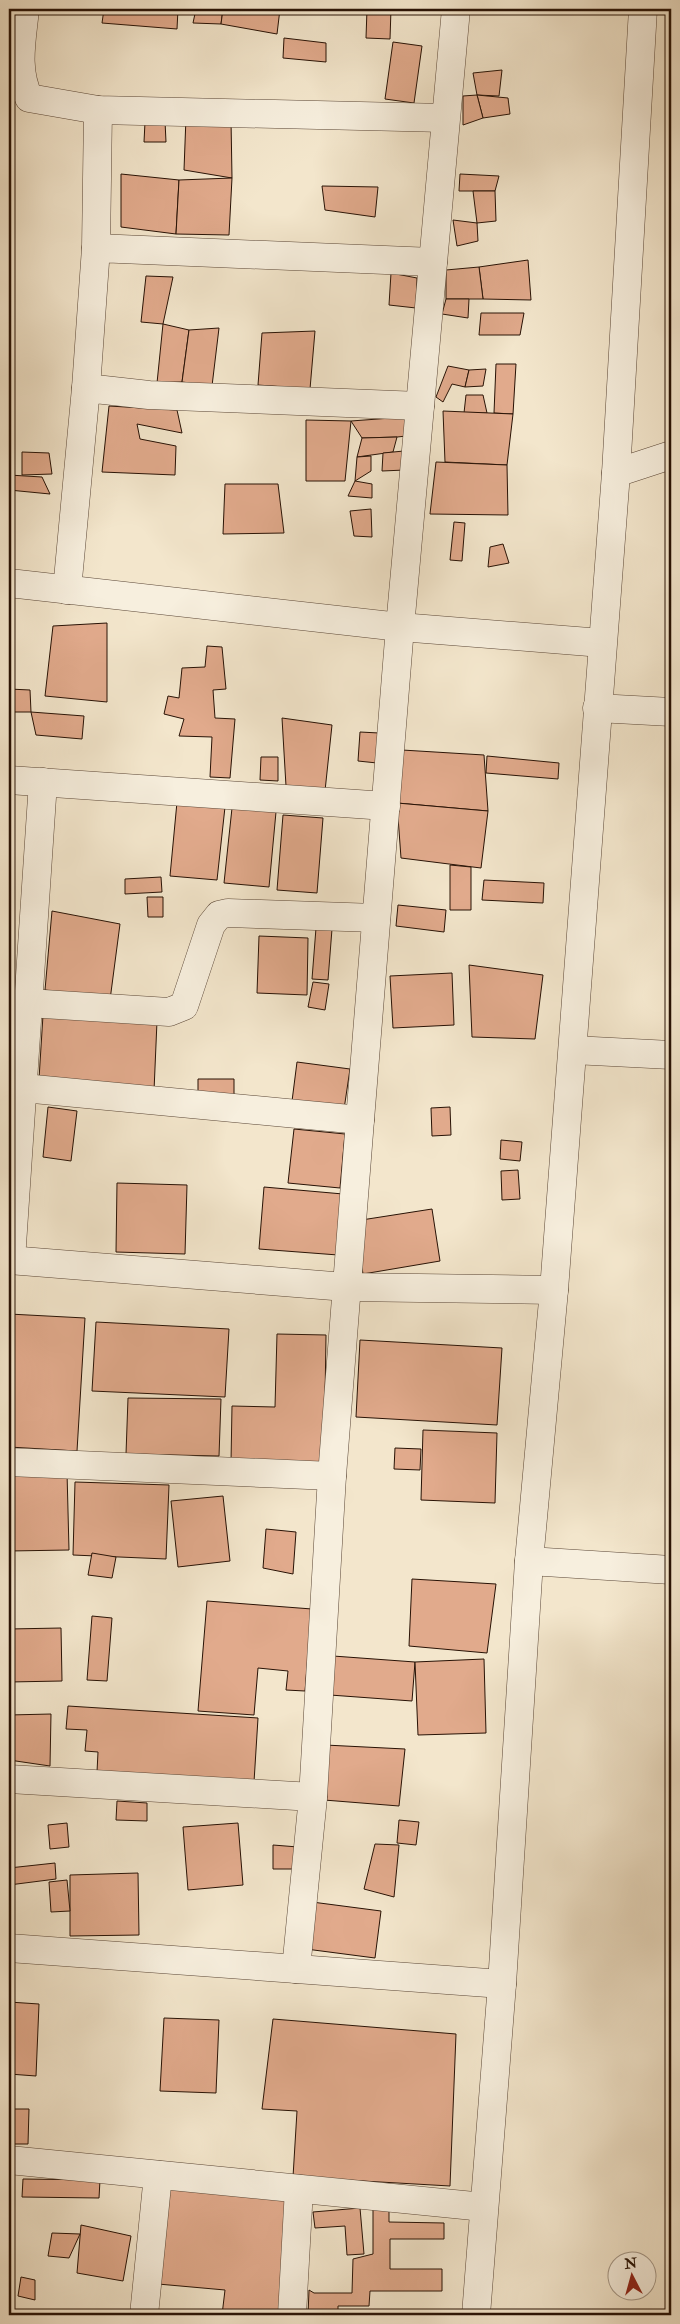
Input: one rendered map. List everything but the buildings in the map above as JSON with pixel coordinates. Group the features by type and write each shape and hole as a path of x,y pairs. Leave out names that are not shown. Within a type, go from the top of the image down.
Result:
{"street":[{"path":"25,9 19,67 22,85 29,98 98,110 445,118"},
{"path":"296,1969 313,1797 332,1476 376,918 400,626 456,9"},
{"path":"476,2315 502,1984 529,1561 554,1290 616,473 643,9"},
{"path":"67,590 86,388 96,248 98,110"},
{"path":"96,248 433,262"},
{"path":"86,388 149,394 420,406"},
{"path":"616,473 671,455"},
{"path":"9,584 400,626 602,643"},
{"path":"597,708 671,712"},
{"path":"9,780 386,806"},
{"path":"43,782 10,1260 346,1287 554,1290"},
{"path":"28,1003 169,1012 184,1006 211,925 219,915 228,912 376,918"},
{"path":"573,1050 671,1055"},
{"path":"23,1088 360,1120"},
{"path":"9,1462 332,1476"},
{"path":"529,1561 671,1570"},
{"path":"9,1779 313,1797"},
{"path":"9,1948 502,1984"},
{"path":"9,2160 484,2207"},
{"path":"144,2315 158,2175"},
{"path":"292,2315 299,2189"}]}
